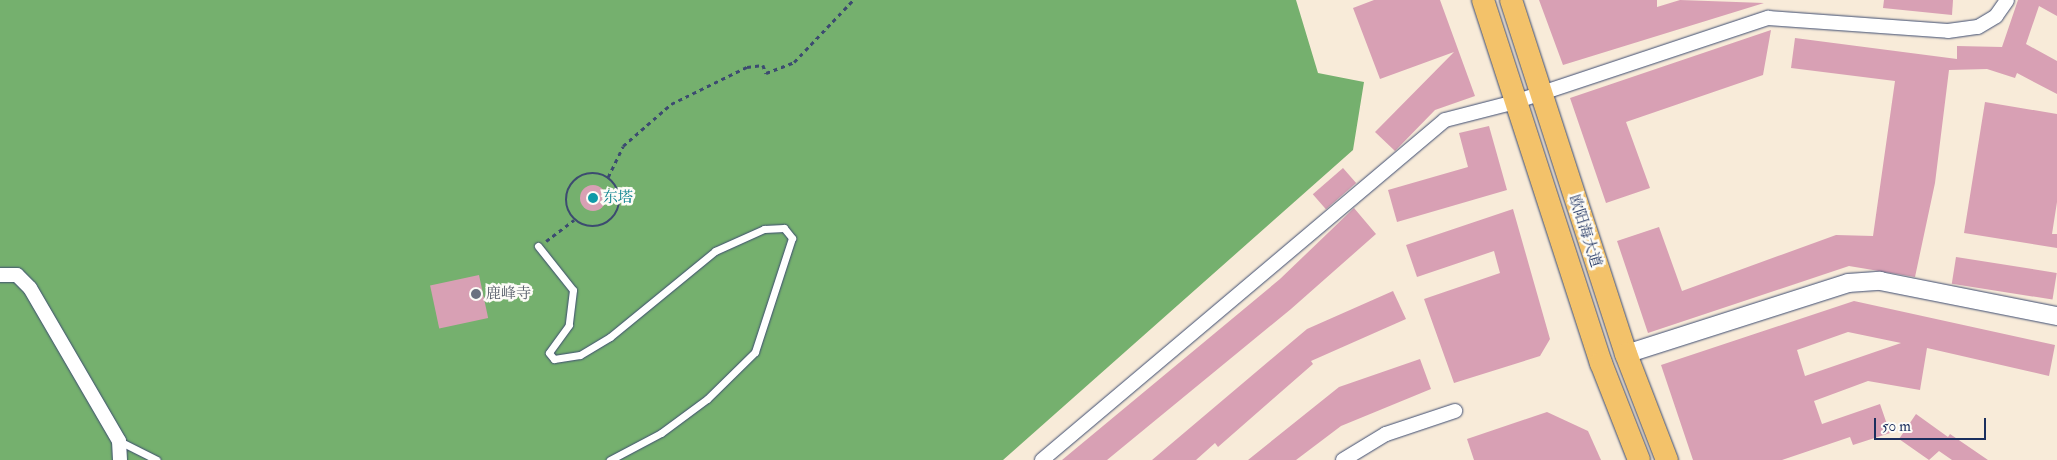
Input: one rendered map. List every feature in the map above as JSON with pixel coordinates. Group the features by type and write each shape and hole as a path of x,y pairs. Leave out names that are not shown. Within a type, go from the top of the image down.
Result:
{"main road":[{"name":"欧阳海大道","path":"1483,0 1601,362 1639,460"},
{"name":"欧阳海大道","path":"1511,0 1626,354 1667,460"}],"street":[{"path":"1042,460 1445,120 1515,102 1768,18 1948,31 1978,27 1996,16 2007,0"},
{"path":"0,275 17,275 30,288 119,441 120,460"},
{"path":"1626,354 1848,283 1880,281 2057,316"},
{"path":"1343,460 1386,434 1455,411"}],"lane":[{"path":"538,246 573,290 569,325 549,353 554,359 580,355 610,337 715,251 764,229 784,228 792,238 756,352 707,400 661,433 610,460"},
{"path":"119,441 158,460"}],"path":[{"path":"608,177 623,146 671,104 747,67 763,65 766,73 794,62 853,0"},
{"path":"538,246 574,220 600,226 615,217 621,200 608,177 591,172 569,186 566,204 574,220"}],"green space":[{"path":"0,0 1296,0 1318,73 1364,82 1353,150 1003,460 0,460"}],"building":[{"path":"1374,0 1440,0 1475,96 1435,110 1395,151 1375,132 1454,52 1380,79 1353,8"},
{"path":"1539,0 1657,0 1657,7 1680,0 1764,3 1563,65"},
{"path":"1884,0 1953,0 1952,15 1883,8"},
{"path":"2018,0 2057,0 2057,16 2039,6 2026,44 2057,61 2057,94 2017,73 2015,78 1987,69 1949,70 1935,183 1915,277 1849,266 1648,333 1617,241 1659,227 1682,291 1836,235 1873,236 1895,81 1791,68 1795,38 1957,59 1957,46 2002,47"},
{"path":"1771,30 1763,75 1626,122 1650,188 1606,203 1570,98"},
{"path":"1985,102 2057,114 2057,202 2052,234 2057,234 2057,248 1964,233"},
{"path":"1489,126 1507,190 1397,222 1388,190 1468,167 1459,133"},
{"path":"1343,168 1356,183 1326,209 1313,194"},
{"path":"593,185 602,189 606,198 602,207 593,211 584,207 580,198 584,189"},
{"path":"1354,208 1376,234 1291,309 1107,460 1062,460 1280,279"},
{"path":"1513,209 1550,339 1540,356 1454,383 1424,299 1500,273 1494,251 1417,277 1406,245"},
{"path":"1956,257 2057,273 2053,300 1952,284"},
{"path":"479,275 488,318 439,328 430,285"},
{"path":"1393,291 1406,319 1311,361 1313,364 1218,447 1215,443 1196,460 1152,460 1307,329"},
{"path":"1854,301 2055,345 2049,376 1927,348 1920,390 1868,381 1814,401 1822,424 1880,404 1890,433 1853,445 1850,437 1782,460 1693,460 1661,365","holes":["1848,332 1901,343 1805,376 1797,350"]},
{"path":"1420,359 1431,389 1341,426 1296,460 1248,460 1339,387"},
{"path":"1547,412 1588,431 1601,460 1474,460 1467,439"},
{"path":"1916,414 1948,437 1950,434 1988,460 1952,460 1939,451 1929,460 1899,439"}],"place":[{"name":"东塔","path":"593,198"},
{"name":"鹿峰寺","path":"476,294"}]}
